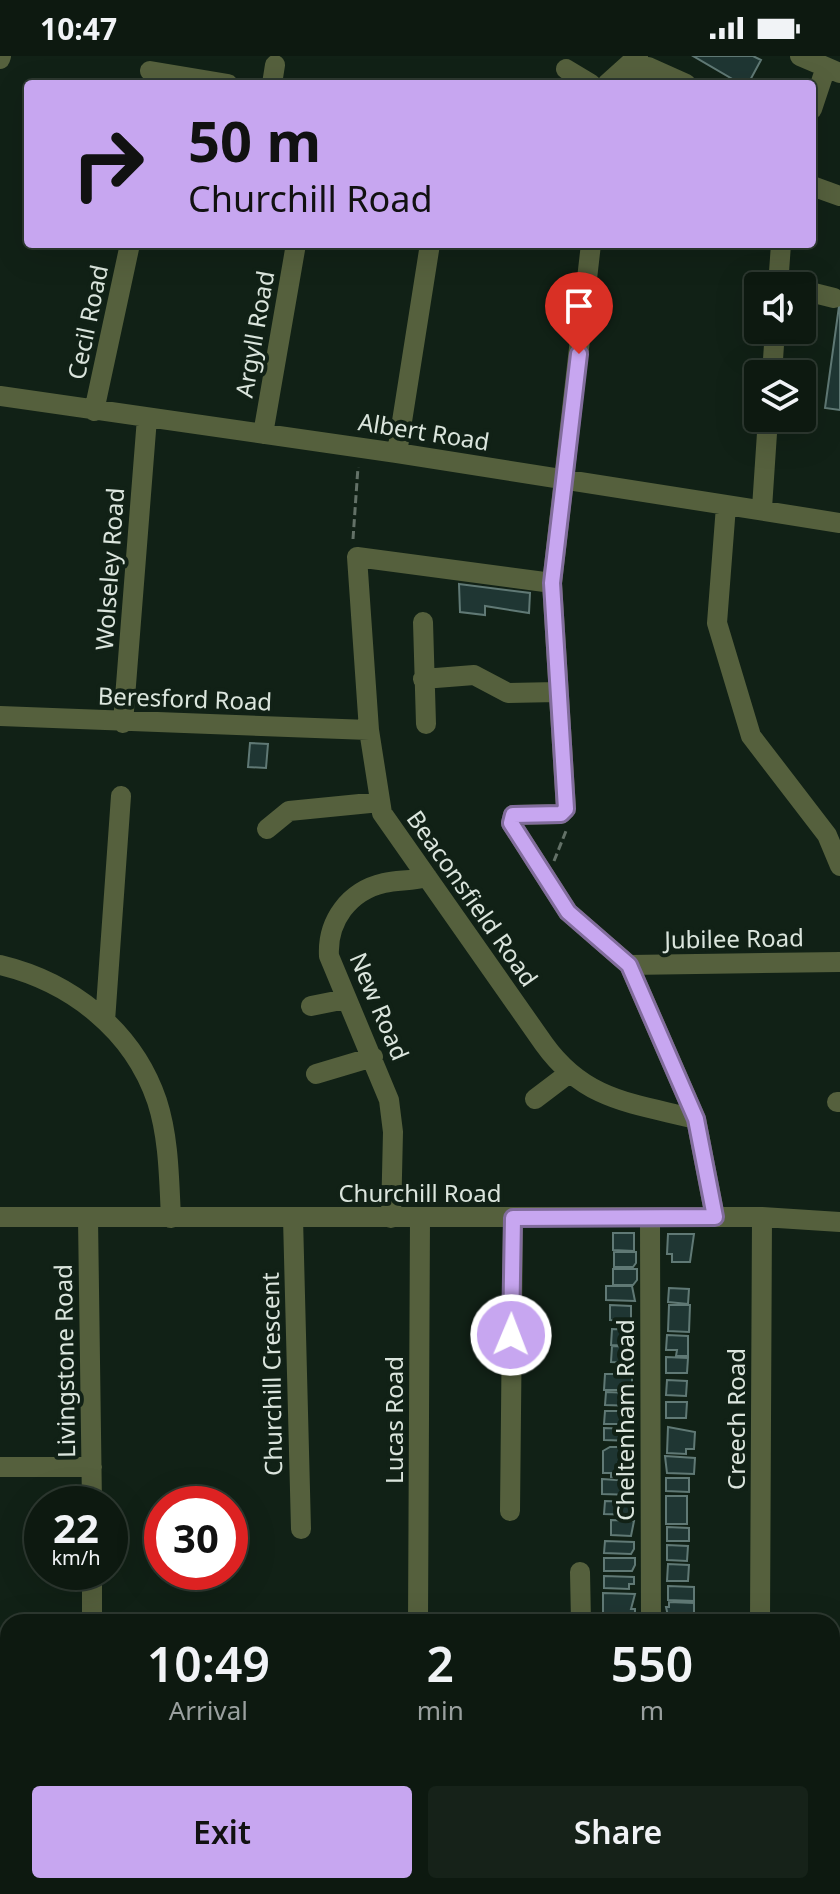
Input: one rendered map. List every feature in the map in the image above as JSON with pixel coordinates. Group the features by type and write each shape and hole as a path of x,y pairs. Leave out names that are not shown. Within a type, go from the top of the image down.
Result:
{"street":[{"path":"611,80 638,56"},
{"path":"800,56 833,70 816,102"},
{"path":"639,80 648,67 677,80"},
{"path":"566,69 584,80"},
{"path":"150,70 206,80"},
{"path":"816,187 840,196"},
{"name":"Cecil Road","path":"94,411 129,248"},
{"name":"Argyll Road","path":"263,434 295,248"},
{"path":"397,453 429,248"},
{"path":"591,248 552,583 564,812 511,817 568,912 629,965 696,1119 715,1217"},
{"path":"779,272 781,248"},
{"path":"816,294 834,298"},
{"name":"Albert Road","path":"0,396 397,453 726,506 762,508 840,523"},
{"name":"Wolseley Road","path":"123,723 147,418"},
{"path":"762,508 767,432"},
{"path":"726,506 717,623 751,736 833,834 840,866"},
{"name":"Beaconsfield Road","path":"552,583 357,557 369,730 382,813 568,1074 584,1086 621,1100 696,1119"},
{"path":"423,622 426,724"},
{"path":"423,679 474,675 508,693 557,692"},
{"name":"Beresford Road","path":"0,716 369,730"},
{"path":"105,1021 121,796"},
{"path":"267,829 289,811 380,802"},
{"name":"New Road","path":"391,1218 389,1100 329,956 331,931 338,914 357,896 376,885 427,877"},
{"name":"Jubilee Road","path":"629,965 840,962"},
{"path":"0,965 56,985 105,1021 136,1059 158,1103 165,1136 171,1218"},
{"path":"311,1006 346,999"},
{"path":"316,1074 373,1057"},
{"path":"535,1099 568,1074"},
{"name":"Churchill Road","path":"0,1217 762,1217 840,1222"},
{"name":"Creech Road","path":"760,1614 762,1217"},
{"name":"Livingstone Road","path":"88,1218 92,1486"},
{"name":"Churchill Crescent","path":"293,1218 301,1529"},
{"name":"Lucas Road","path":"418,1614 420,1218"},
{"path":"510,1511 513,1218"},
{"name":"Cheltenham Road","path":"650,1219 651,1614"},
{"path":"0,1467 92,1467"},
{"path":"580,1572 581,1614"},
{"path":"92,1590 92,1614"}],"path":[{"path":"353,520 360,448"},
{"path":"546,878 565,835 568,823 564,812"}],"building":[{"path":"693,56 753,56 761,60 750,80 734,80"},
{"path":"840,299 840,410 825,408"},
{"path":"459,584 530,593 529,613 485,606 485,615 460,612"},
{"path":"250,743 268,744 266,768 248,767"},
{"path":"613,1233 634,1233 634,1251 613,1250"},
{"path":"668,1234 694,1234 690,1262 672,1262 672,1254 667,1254"},
{"path":"614,1252 636,1252 636,1263 633,1267 614,1267"},
{"path":"613,1269 637,1269 637,1280 633,1285 613,1285"},
{"path":"606,1286 632,1286 635,1301 606,1300"},
{"path":"669,1288 689,1289 688,1304 668,1302"},
{"path":"610,1305 631,1306 631,1321 610,1320"},
{"path":"669,1305 690,1305 689,1332 668,1331"},
{"path":"612,1329 632,1330 634,1346 611,1345"},
{"path":"667,1335 688,1336 688,1356 676,1356 677,1350 666,1350"},
{"path":"612,1346 632,1347 635,1363 611,1362"},
{"path":"666,1357 688,1358 687,1373 666,1373"},
{"path":"605,1374 632,1374 632,1390 604,1390"},
{"path":"667,1380 687,1381 686,1396 666,1395"},
{"path":"606,1392 631,1393 634,1406 605,1405"},
{"path":"666,1402 687,1402 686,1418 666,1418"},
{"path":"605,1411 630,1411 633,1424 604,1424"},
{"path":"668,1427 695,1432 694,1449 686,1449 686,1454 667,1453"},
{"path":"604,1428 630,1429 634,1441 604,1440"},
{"path":"610,1447 634,1447 631,1465 635,1466 635,1476 611,1477 611,1473 603,1473 603,1451"},
{"path":"665,1456 695,1458 694,1474 667,1473"},
{"path":"666,1478 689,1478 689,1492 666,1491"},
{"path":"602,1479 631,1481 635,1484 634,1495 602,1494"},
{"path":"666,1496 687,1496 687,1524 666,1524"},
{"path":"605,1501 635,1502 634,1515 604,1514"},
{"path":"611,1520 634,1521 631,1536 611,1535"},
{"path":"667,1527 689,1528 689,1541 667,1541"},
{"path":"605,1541 634,1542 634,1549 631,1554 604,1553"},
{"path":"667,1545 688,1546 687,1561 667,1560"},
{"path":"604,1558 635,1558 635,1565 632,1571 604,1571"},
{"path":"668,1564 689,1565 688,1581 667,1581"},
{"path":"604,1576 634,1577 634,1584 629,1584 629,1589 604,1588"},
{"path":"668,1586 694,1587 694,1601 668,1600"},
{"path":"603,1593 635,1594 631,1609 635,1609 635,1614 603,1614"},
{"path":"669,1602 694,1603 694,1614 668,1614 666,1607 669,1607"}],"route":[{"path":"511,1335 513,1218 715,1217 696,1119 629,965 568,912 511,823 513,815 561,814 566,809 552,583 579,354"}]}
